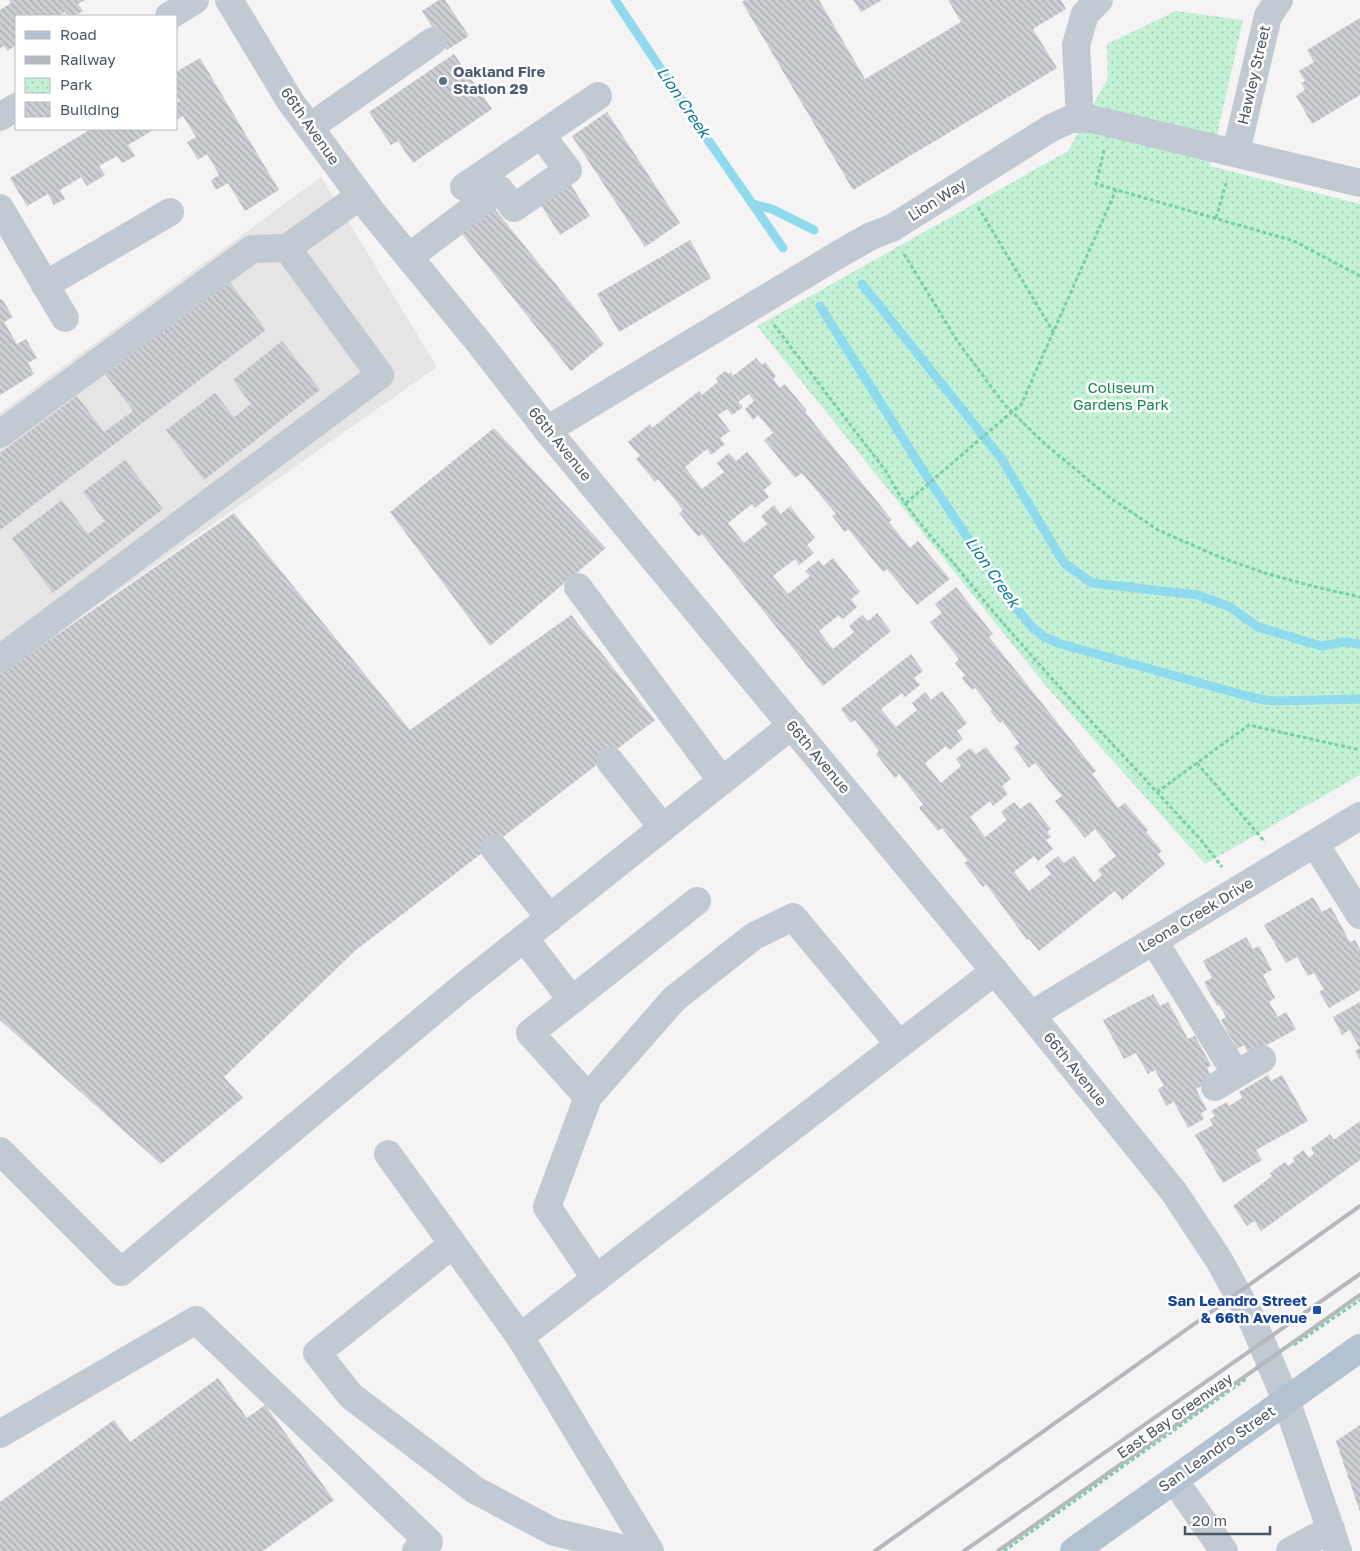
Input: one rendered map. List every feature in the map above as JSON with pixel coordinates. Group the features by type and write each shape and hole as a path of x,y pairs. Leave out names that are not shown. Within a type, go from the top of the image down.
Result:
{"main road":[{"name":"San Leandro Street","path":"1075,1551 1360,1348"}],"street":[{"path":"171,15 196,0"},
{"path":"1091,120 1076,45 1085,14 1099,0"},
{"path":"1091,120 1093,50 1107,0"},
{"name":"Hawley Street","path":"1236,152 1268,16 1279,0"},
{"name":"66th Avenue","path":"237,3 290,101 360,196 481,345 547,430 995,971 1174,1192 1219,1260 1253,1322 1286,1400 1335,1540"},
{"path":"310,128 433,41"},
{"path":"464,187 598,96"},
{"path":"0,117 15,108"},
{"name":"Lion Way","path":"547,430 757,302 871,236 892,228 1051,128 1071,119 1091,120 1236,152 1360,183"},
{"path":"409,258 499,189 514,208 568,170 541,135"},
{"path":"0,434 252,249 287,248 360,196"},
{"path":"0,208 65,318"},
{"path":"46,285 170,212"},
{"path":"0,659 380,375 287,248"},
{"path":"578,587 722,781"},
{"path":"0,1151 120,1272 452,996 792,726"},
{"path":"610,761 663,828"},
{"name":"Leona Creek Drive","path":"1031,1015 1360,816"},
{"path":"1315,844 1360,915"},
{"path":"494,848 550,918"},
{"path":"588,1097 530,1033 697,901"},
{"path":"596,1278 547,1207 588,1097 674,999 754,936 793,916 899,1044"},
{"path":"524,938 572,1000"},
{"path":"1154,941 1226,1080 1262,1059"},
{"path":"520,1337 995,971"},
{"path":"388,1154 520,1337 650,1551"},
{"path":"453,1244 317,1354 351,1396 475,1490 554,1532 634,1551"},
{"path":"0,1434 196,1320 429,1542 416,1551"},
{"path":"1174,1480 1224,1551"},
{"path":"1290,1551 1335,1540"}],"path":[{"path":"1091,120 1104,149 1096,184 1294,241 1360,276"},
{"path":"1216,218 1236,152"},
{"path":"964,183 1054,333"},
{"path":"906,503 1021,405 1116,190"},
{"path":"892,228 903,252 958,342 1004,404 1045,444 1109,497 1158,530 1222,558 1268,574 1360,597"},
{"path":"757,302 888,474 897,494 978,594 1024,647 1201,840 1240,889"},
{"path":"1157,792 1249,725 1360,750"},
{"path":"1197,763 1282,863"},
{"name":"East Bay Greenway","path":"1004,1551 1360,1300"}],"shaded area":[{"path":"321,177 437,367 0,674 0,413"}],"green space":[{"name":"Coliseum Gardens Park","path":"1176,11 1243,20 1210,166 1360,204 1360,775 1205,864 1045,685 757,326 1068,151 1108,78 1107,44"}],"building":[{"path":"9,0 85,0 78,4 83,11 76,15 67,15 65,12 60,15 15,15 15,46 8,51 4,46 0,48 0,10 11,3"},
{"path":"439,0 445,0 469,36 447,50 422,11"},
{"path":"745,0 819,0 865,79 961,22 948,0 1061,0 1066,9 1033,29 1057,68 853,190 742,2"},
{"path":"853,0 882,0 861,12"},
{"path":"1360,18 1360,95 1312,124 1296,96 1305,90 1301,83 1305,81 1299,71 1314,62 1307,50"},
{"name":"Oakland Fire Station 29","path":"454,54 492,109 413,163 398,141 391,145 369,112"},
{"path":"200,58 279,190 245,211 228,183 216,190 211,180 219,175 207,154 198,160 187,142 196,137 183,116 178,119 178,102 180,101 178,98 178,71"},
{"path":"607,112 680,223 645,247 572,136"},
{"path":"89,130 153,130 128,145 135,156 122,163 117,156 99,166 105,175 87,186 81,177 60,190 65,199 54,205 48,194 27,206 10,178"},
{"path":"568,180 590,216 560,235 537,199"},
{"path":"490,203 604,344 571,371 458,229"},
{"path":"690,240 711,278 619,332 597,294"},
{"path":"229,281 266,330 0,530 0,453 77,396 104,432 133,411 105,374"},
{"path":"2,299 13,317 4,322 17,344 26,339 37,358 28,363 34,374 0,395 0,300"},
{"path":"282,341 320,390 204,480 166,430 215,393 234,417 251,404 233,380"},
{"path":"756,358 762,365 765,362 776,376 773,379 780,388 785,384 807,411 805,412 892,520 889,522 910,548 918,541 950,579 917,605 887,569 883,572 848,529 845,532 832,516 836,514 802,473 795,478 764,440 773,433 758,415 753,420 745,409 754,401 749,394 738,402 743,407 732,415 727,409 718,415 730,431 720,438 725,444 711,455 707,449 685,467 702,489 724,472 717,463 729,453 736,461 747,452 772,483 764,490 769,497 755,508 752,504 728,523 744,543 767,524 761,516 774,505 781,514 790,506 815,538 807,545 814,553 799,565 795,559 773,576 788,594 810,576 805,571 819,560 823,566 833,558 860,592 851,599 857,607 843,619 839,615 819,631 833,649 854,632 849,626 862,615 868,621 877,613 891,631 823,686 702,534 698,537 679,513 683,510 658,479 655,482 636,459 640,456 628,442 650,424 652,428 699,391 702,395 718,382 716,378 725,371 728,374 731,372 733,376"},
{"path":"494,428 606,548 490,646 390,512"},
{"path":"125,460 163,509 53,593 12,538 62,500 88,534 105,521 83,492"},
{"path":"234,513 410,730 571,615 655,720 356,950 224,1077 243,1098 161,1164 0,1020 0,674"},
{"path":"956,587 993,634 989,637 1096,771 1092,774 1118,808 1125,803 1148,830 1146,832 1162,851 1158,854 1165,864 1122,900 1115,891 1039,951 1029,939 1027,940 986,884 983,887 964,863 968,861 942,828 938,831 919,808 923,804 899,774 895,778 876,754 879,751 855,720 851,723 841,709 911,654 923,671 914,678 920,685 905,697 902,693 881,709 896,727 917,710 912,703 925,692 931,700 942,691 967,723 957,731 963,739 950,750 946,746 925,763 941,783 961,766 956,759 970,748 976,754 986,747 1011,779 1002,786 1008,794 993,806 990,801 970,817 985,837 1007,820 1001,812 1014,802 1020,809 1030,802 1051,829 1047,832 1051,837 1046,840 1053,849 1038,861 1034,856 1014,872 1029,891 1051,874 1045,866 1058,856 1064,863 1074,856 1094,882 1102,875 1098,870 1116,856 1095,829 1085,838 1055,801 1062,796 1035,763 1029,768 1014,748 1019,743 1002,721 1000,723 990,711 992,709 975,688 972,690 962,678 965,675 955,663 959,659 930,622 942,613 935,604"},
{"path":"1313,897 1322,912 1331,907 1350,942 1355,940 1360,949 1360,990 1329,1008 1319,992 1324,989 1314,973 1308,976 1297,957 1286,963 1264,925"},
{"path":"1246,937 1253,949 1259,946 1272,970 1263,975 1275,998 1269,1002 1278,1017 1286,1012 1296,1029 1249,1055 1244,1045 1237,1049 1221,1020 1226,1017 1219,1005 1217,1006 1204,982 1212,978 1203,961"},
{"path":"1153,994 1160,1006 1168,1002 1188,1039 1195,1036 1211,1065 1207,1068 1213,1080 1196,1089 1207,1110 1201,1113 1204,1119 1188,1128 1174,1102 1166,1106 1158,1089 1164,1086 1155,1070 1148,1074 1136,1053 1124,1059 1103,1020"},
{"path":"1360,1002 1360,1048 1349,1030 1342,1035 1333,1017"},
{"path":"1360,1048 1360,1060 1355,1051"},
{"path":"1268,1075 1271,1081 1282,1075 1308,1121 1256,1150 1262,1160 1223,1183 1195,1135 1213,1125 1210,1119 1215,1116 1211,1111 1227,1102 1229,1106 1242,1098 1239,1092"},
{"path":"1360,1121 1360,1160 1261,1231 1254,1221 1247,1226 1233,1206 1272,1176 1270,1173 1285,1162 1288,1166 1295,1161 1293,1158 1303,1150 1309,1158 1314,1154 1311,1148 1330,1134 1334,1140"},
{"path":"218,1378 247,1418 265,1405 334,1500 263,1551 0,1551 0,1502 114,1420 130,1442"},
{"path":"1360,1425 1360,1512 1336,1441"}],"waterway":[{"name":"Lion Creek","path":"615,0 783,248"},
{"name":"Lion Creek","path":"753,204 772,209 814,230"},
{"name":"Lion Creek","path":"862,284 1001,458 1064,563 1092,583 1198,595 1230,607 1258,627 1321,646 1344,642 1360,644"},
{"name":"Lion Creek","path":"820,306 924,472 1008,598 1032,627 1044,637 1061,644 1254,698 1273,701 1360,699"}],"railway":[{"path":"875,1551 1360,1206"},
{"path":"964,1551 1360,1274"},
{"path":"998,1551 1360,1295"}],"place":[{"name":"Oakland Fire Station 29","path":"443,81"},
{"name":"San Leandro Street & 66th Avenue","path":"1317,1310"}]}
